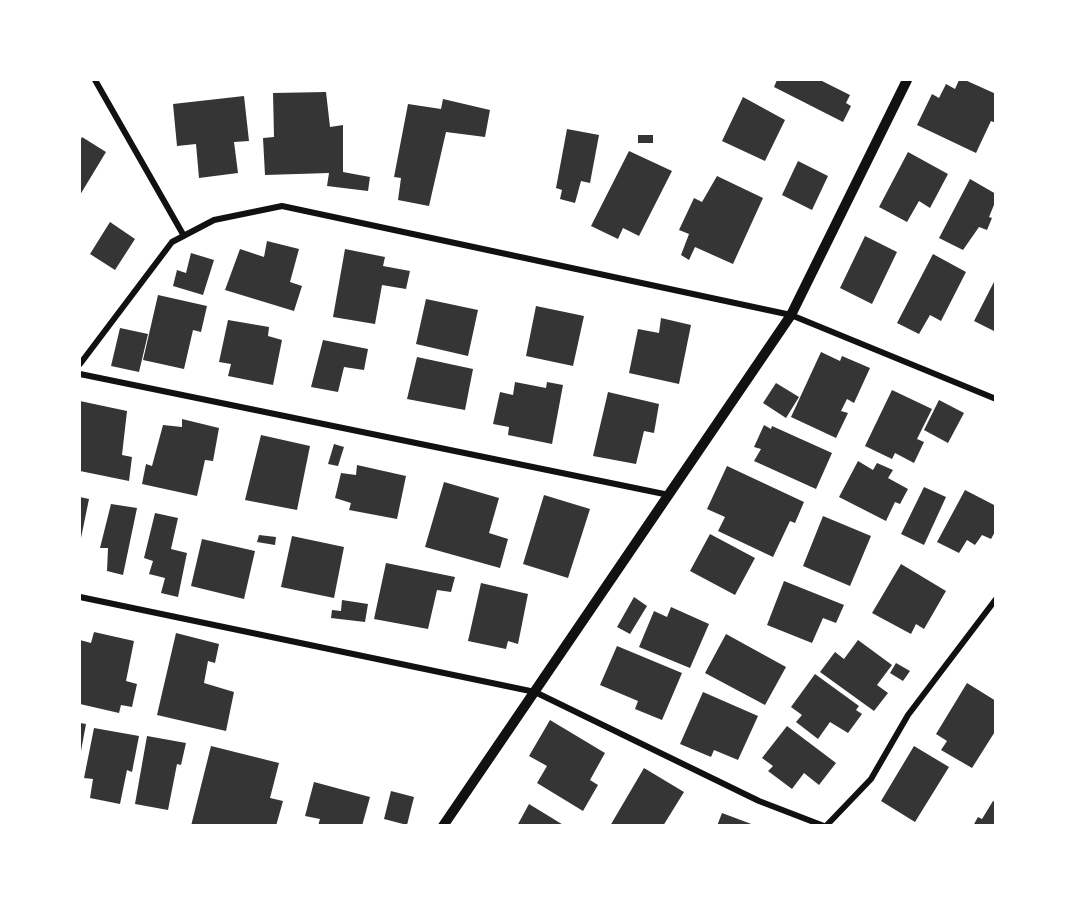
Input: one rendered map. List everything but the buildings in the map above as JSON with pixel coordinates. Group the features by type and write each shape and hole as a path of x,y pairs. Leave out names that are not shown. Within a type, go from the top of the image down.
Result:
{"street":[{"path":"95,80 184,236"},
{"path":"443,825 791,315 907,80"},
{"path":"80,364 172,242 214,220 282,206 791,315 996,399"},
{"path":"80,374 669,495"},
{"path":"80,597 535,692 759,801 825,825 871,779 908,715 996,599"}]}
